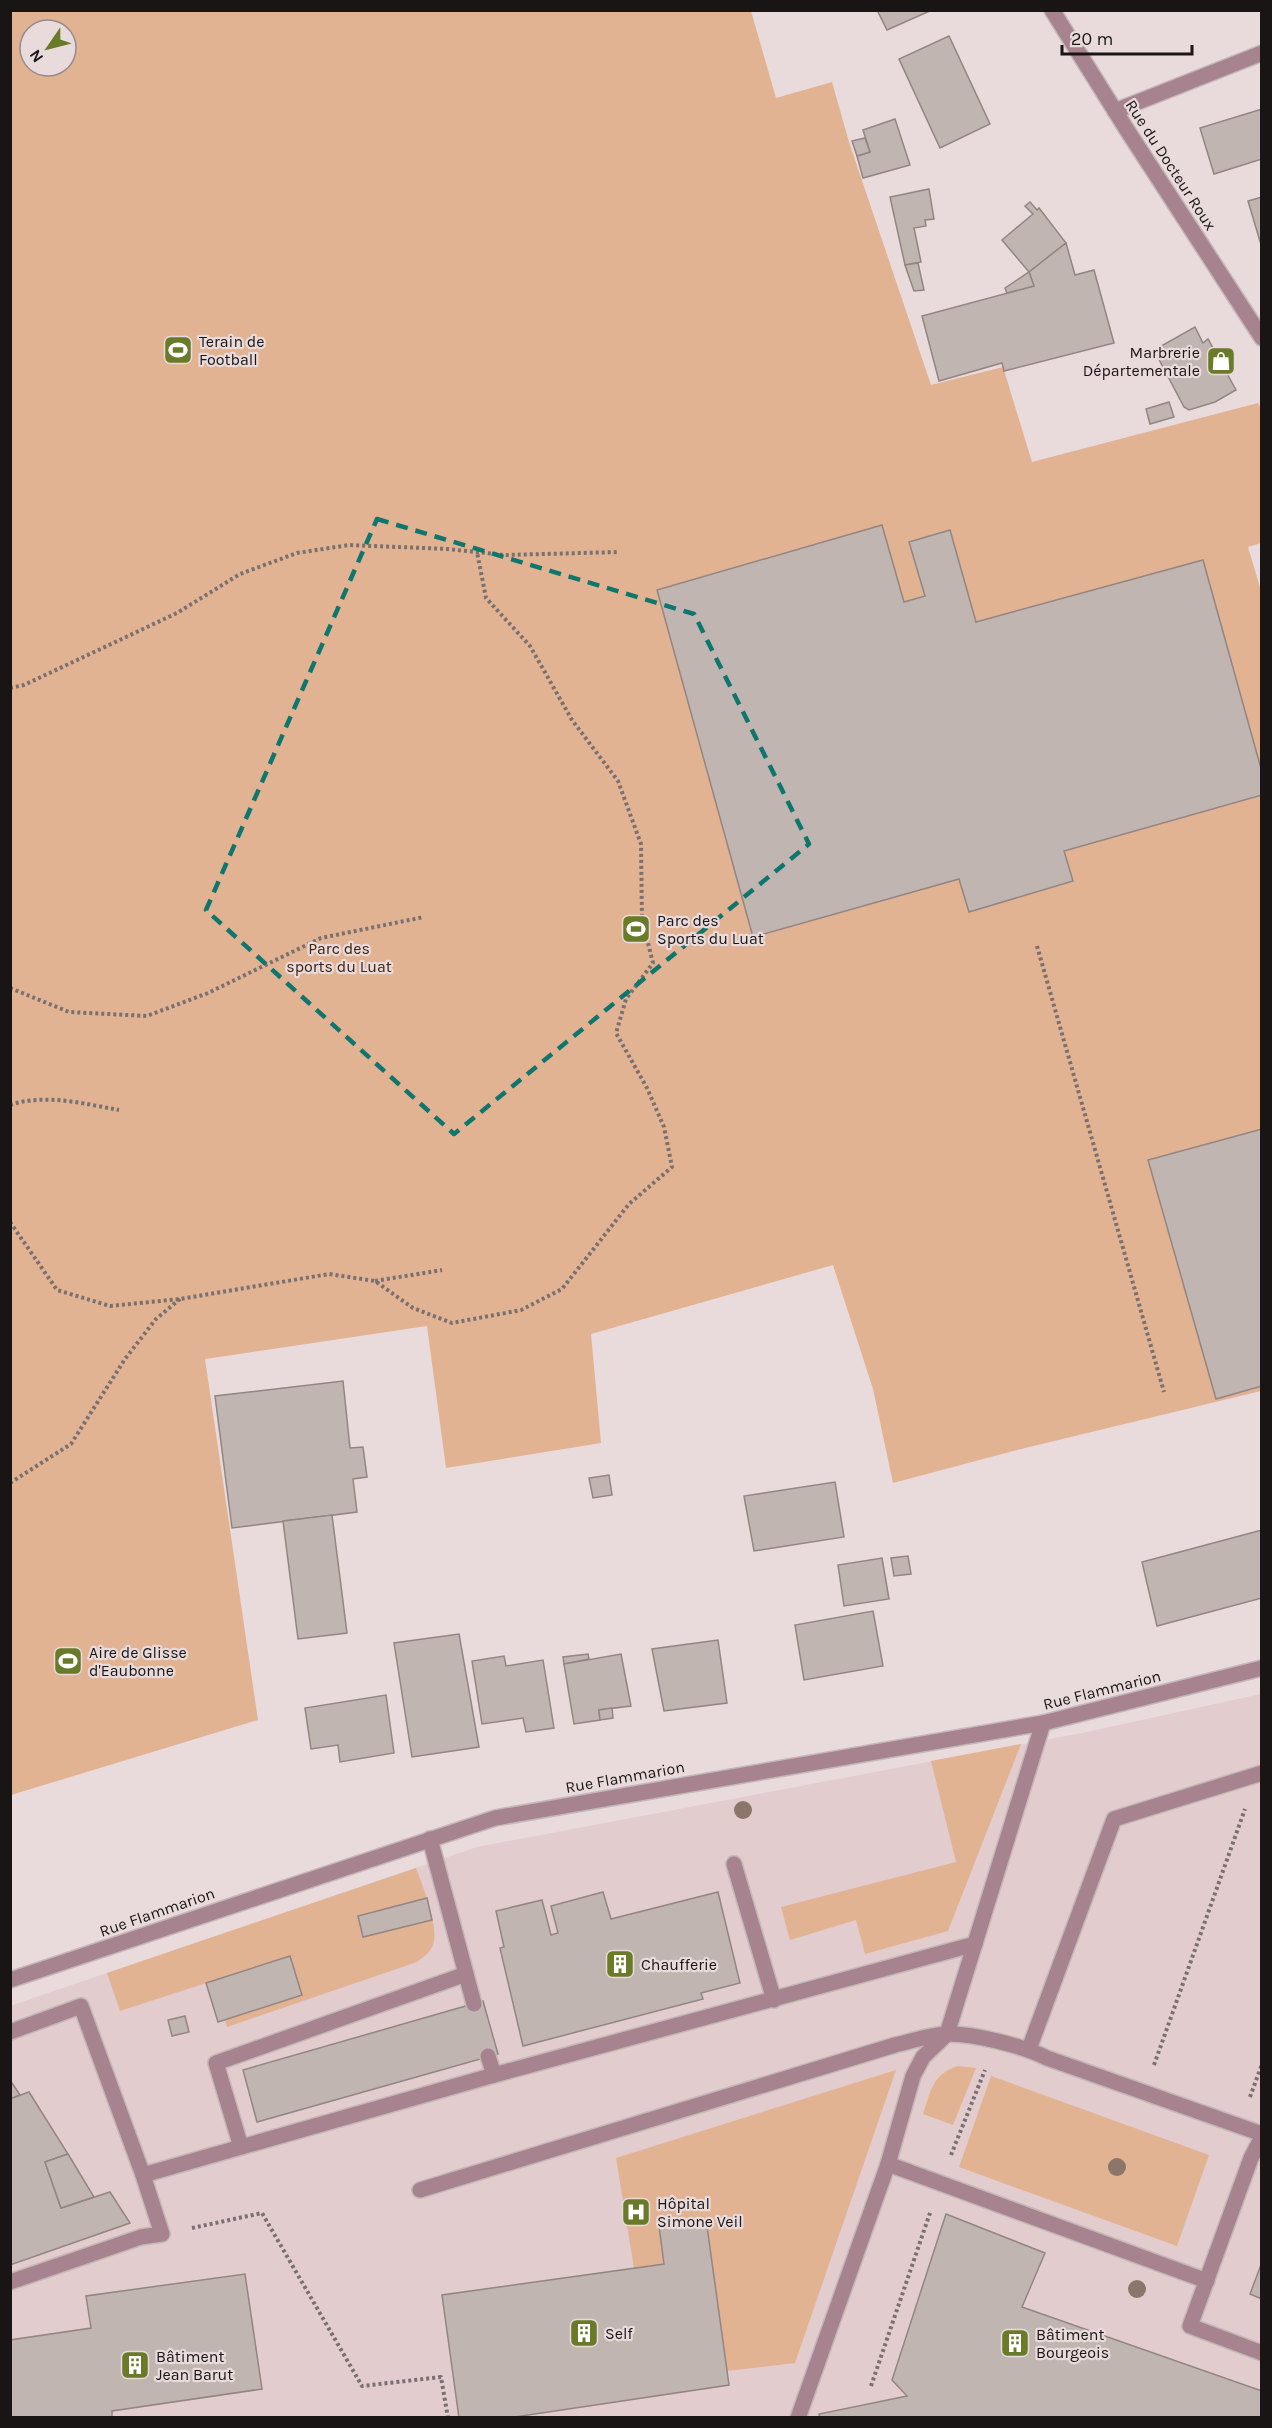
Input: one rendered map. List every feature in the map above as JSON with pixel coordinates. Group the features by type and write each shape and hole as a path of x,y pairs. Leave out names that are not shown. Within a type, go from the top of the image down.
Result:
{"street":[{"name":"Rue du Docteur Roux","path":"1052,10 1262,338"},
{"path":"1115,111 1262,53"},
{"name":"Rue Flammarion","path":"10,1980 495,1818 1043,1723 1262,1668"},
{"path":"798,2418 888,2164 913,2076 923,2057 947,2034 1043,1723"},
{"path":"1029,2049 1114,1819 1260,1774"},
{"path":"430,1839 474,2004"},
{"path":"734,1864 774,2000"},
{"path":"143,2175 494,2075 975,1944"},
{"path":"241,2147 216,2063 466,1974"},
{"path":"10,2032 81,2006 143,2175 162,2234 141,2237 10,2282"},
{"path":"420,2190 895,2045 947,2034 990,2040 1029,2049 1047,2058 1262,2135 1251,2158 1190,2326 1262,2353"},
{"path":"488,2056 494,2075"},
{"path":"888,2164 1207,2281"}],"path":[{"path":"10,688 24,685 177,613 240,574 297,553 349,545 506,555 619,552"},
{"path":"375,1281 414,1308 452,1323 521,1310 562,1289 629,1204 672,1167 664,1127 647,1088 616,1033 626,999 652,963 642,919 641,844 618,781 572,720 530,646 486,598 477,552"},
{"path":"10,988 69,1012 147,1016 208,993 321,938 424,917"},
{"path":"1037,946 1164,1392"},
{"path":"10,1105 19,1102 65,1100 119,1110"},
{"path":"10,1222 57,1290 110,1306 180,1299 329,1274 375,1281 442,1270"},
{"path":"10,1483 71,1444 125,1359 156,1319 180,1299"},
{"path":"1143,2092 1260,1774"},
{"path":"871,2385 940,2183 988,2063"},
{"path":"162,2234 262,2213 363,2386 441,2377 448,2418"}],"highlighted area":[{"path":"377,519 694,614 809,844 454,1134 206,910"}],"shaded area":[{"name":"Hôpital Simone Veil","path":"1261,1694 1261,2417 11,2417 10,2006 477,1847 1082,1733"}],"green space":[{"name":"Parc des Sports du Luat","path":"11,11 751,11 776,98 832,82 849,142 931,385 1003,367 1032,462 1258,403 1261,408 1261,543 1248,547 1262,594 1261,1391 1017,1450 893,1483 873,1389 833,1265 591,1334 601,1443 446,1468 427,1326 205,1359 258,1720 11,1795"},
{"path":"1021,1744 948,1931 865,1954 856,1920 790,1940 781,1907 956,1862 931,1761"},
{"path":"416,1868 427,1897 434,1932 431,1949 417,1962 227,2027 225,2020 218,2022 206,1983 120,2011 107,1973"},
{"path":"958,2066 976,2068 953,2125 923,2114 934,2084 949,2069"},
{"path":"896,2070 795,2363 727,2371 664,2264 634,2268 616,2158"},
{"path":"991,2076 1209,2155 1177,2246 959,2167"}],"building":[{"path":"877,10 932,10 887,30"},
{"path":"949,36 990,124 940,148 899,59"},
{"path":"1262,109 1262,159 1214,174 1200,128"},
{"path":"895,119 910,165 863,178 857,156 870,152 863,130"},
{"path":"865,138 870,152 857,156 852,141"},
{"path":"929,189 934,219 925,220 926,226 914,228 921,262 905,265 890,197"},
{"path":"1262,197 1262,248 1248,201"},
{"path":"1030,202 1037,210 1039,208 1066,243 1029,272 1002,240 1033,214 1025,206"},
{"path":"1066,243 1075,275 1094,270 1114,343 1004,371 1002,363 939,381 922,316 1034,286 1029,272"},
{"path":"918,263 924,290 914,291 905,265"},
{"path":"1029,272 1034,286 1007,293 1005,288"},
{"path":"1195,327 1203,343 1208,339 1236,390 1215,402 1189,410 1184,407 1154,350"},
{"path":"1169,402 1174,417 1150,424 1146,409"},
{"path":"882,525 904,602 925,596 909,542 950,530 976,622 1203,560 1262,772 1262,795 1064,851 1073,881 969,912 959,879 753,937 657,590"},
{"path":"1262,1129 1262,1386 1216,1399 1148,1160"},
{"path":"343,1381 350,1448 363,1447 367,1477 353,1479 357,1512 232,1528 215,1396"},
{"path":"609,1475 612,1495 593,1498 589,1478"},
{"path":"835,1482 844,1537 754,1551 744,1496"},
{"path":"332,1515 347,1633 298,1639 283,1521"},
{"path":"1262,1530 1262,1598 1157,1626 1142,1562"},
{"path":"908,1556 911,1574 894,1576 891,1558"},
{"path":"882,1558 889,1599 844,1606 838,1565"},
{"path":"873,1611 883,1666 804,1680 795,1625"},
{"path":"459,1634 479,1747 412,1757 394,1643"},
{"path":"718,1640 727,1703 664,1711 652,1649"},
{"path":"588,1654 589,1659 564,1664 563,1657"},
{"path":"621,1654 631,1706 599,1710 600,1720 574,1724 564,1664"},
{"path":"504,1656 506,1666 543,1660 554,1728 526,1732 523,1718 482,1724 472,1661"},
{"path":"386,1695 394,1753 340,1762 338,1745 311,1749 305,1708"},
{"path":"612,1708 613,1718 600,1720 599,1710"},
{"name":"Chaufferie","path":"603,1892 611,1919 718,1892 740,1983 701,1993 703,1999 523,2046 500,1948 504,1947 496,1911 542,1900 551,1935 558,1933 551,1906"},
{"path":"427,1898 432,1920 363,1937 358,1916"},
{"path":"290,1956 302,1995 218,2022 206,1983"},
{"path":"483,2001 498,2054 257,2122 243,2070"},
{"path":"185,2016 189,2032 172,2036 168,2020"},
{"path":"10,2080 20,2095 10,2099"},
{"path":"29,2092 68,2154 45,2162 61,2208 110,2192 130,2223 10,2265 10,2099"},
{"path":"68,2154 94,2197 61,2208 45,2162"},
{"name":"Bâtiment Bourgeois","path":"946,2214 1045,2253 1022,2307 1262,2391 1262,2418 820,2418 819,2414 907,2396 892,2380"},
{"name":"Self","path":"706,2219 729,2385 508,2418 459,2418 442,2295 664,2264 659,2226"},
{"path":"1262,2262 1262,2299 1250,2294"},
{"name":"Bâtiment Jean Barut","path":"245,2274 262,2389 112,2411 112,2418 10,2418 10,2340 91,2328 86,2296"}],"place":[{"name":"Terain de Football","path":"178,350"},
{"name":"Marbrerie Départementale","path":"1221,361"},
{"name":"Parc des Sports du Luat","path":"636,929"},
{"name":"Aire de Glisse d'Eaubonne","path":"68,1661"},
{"name":"Chaufferie","path":"620,1964"},
{"name":"Hôpital Simone Veil","path":"636,2212"},
{"name":"Self","path":"584,2333"},
{"name":"Bâtiment Bourgeois","path":"1015,2343"},
{"name":"Bâtiment Jean Barut","path":"135,2365"}],"park label":[{"name":"Parc des sports du Luat","path":"339,957"}]}
